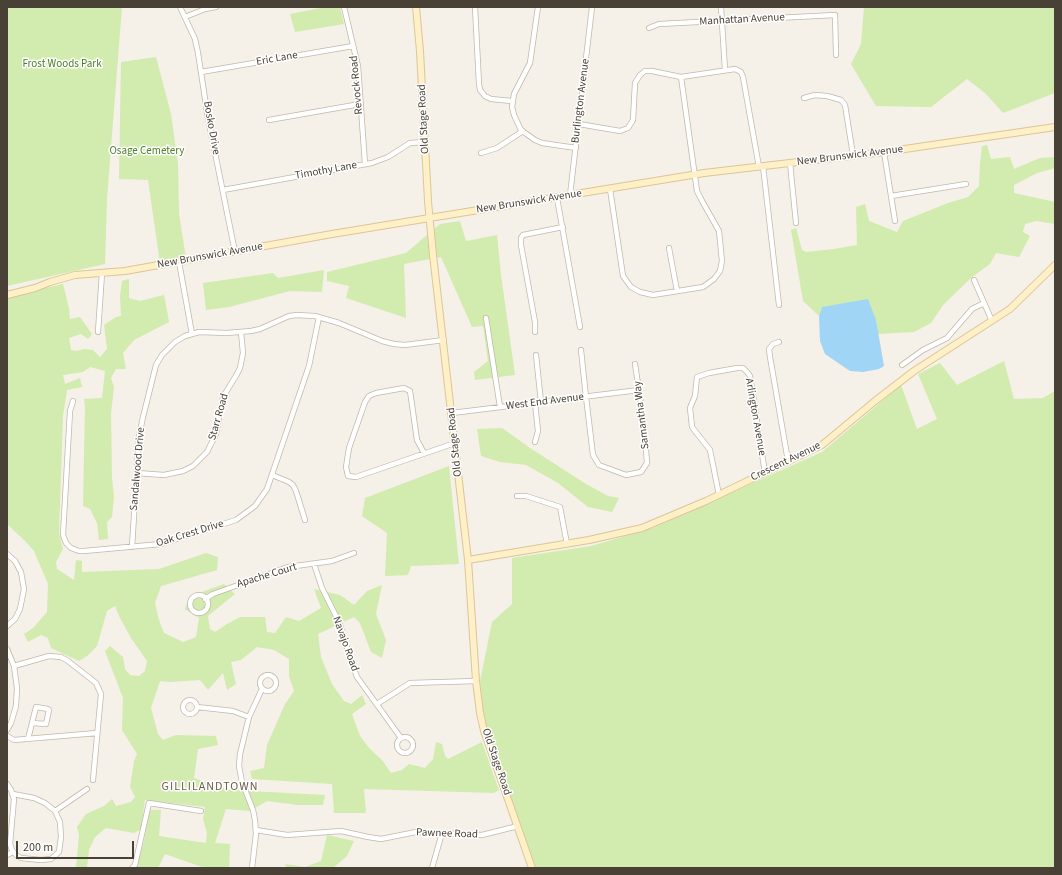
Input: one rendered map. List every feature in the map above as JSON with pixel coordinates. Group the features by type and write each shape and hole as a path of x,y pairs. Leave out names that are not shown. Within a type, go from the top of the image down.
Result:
{"main road":[{"name":"Old Stage Road","path":"416,7 430,219 468,560 476,681 480,713 484,731 532,868"},
{"name":"New Brunswick Avenue","path":"7,295 75,275 125,271 696,175 884,152 1055,127"},
{"name":"Crescent Avenue","path":"468,560 589,540 642,528 719,495 822,445 914,371 1010,309 1055,265"}],"street":[{"name":"Bosko Drive","path":"180,7 195,39 208,118 235,252"},
{"path":"185,17 205,9 216,7"},
{"name":"Revock Road","path":"344,7 358,66 365,164"},
{"path":"475,7 479,87 482,93 488,98 512,101"},
{"path":"538,7 530,63 526,73 516,86 512,101 514,115 517,123 523,131 538,142 576,148"},
{"name":"Burlington Avenue","path":"570,196 592,7"},
{"path":"721,7 725,70"},
{"name":"Manhattan Avenue","path":"650,28 659,24 835,15 836,55"},
{"name":"Eric Lane","path":"201,72 353,46"},
{"path":"579,124 617,130 624,130 630,126 633,120 635,83 640,75 645,71 681,77 725,70 738,70 743,77 761,166 779,305"},
{"path":"610,189 625,279 634,289 653,295 706,286 716,277 722,264 719,231 697,191 696,175 681,77"},
{"path":"804,98 815,95 827,96 841,100 845,105 853,155"},
{"path":"269,120 360,104"},
{"path":"481,153 497,148 523,131"},
{"name":"Timothy Lane","path":"223,190 365,164 388,157 410,143 425,142"},
{"path":"884,152 895,221"},
{"path":"790,163 796,223"},
{"path":"891,196 966,184"},
{"path":"557,198 580,327"},
{"path":"535,332 535,322 520,245 521,238 524,235 563,227"},
{"path":"669,248 677,291"},
{"path":"179,262 192,334"},
{"path":"98,332 102,273"},
{"path":"974,280 992,321"},
{"path":"902,365 923,350 947,338 972,309 984,303"},
{"name":"Sandalwood Drive","path":"132,547 140,430 156,365 170,346 180,339 199,332 241,332 260,329 289,316 297,315 319,317 339,323 382,341 394,344 405,345 444,340"},
{"name":"Oak Crest Drive","path":"73,401 70,411 63,535 64,539 71,548 79,551 161,544 236,520 249,511 259,501 267,489 309,366 319,317"},
{"path":"486,318 500,407"},
{"name":"Starr Road","path":"137,473 164,474 183,471 193,466 207,452 216,434 223,398 238,374 240,368 242,353 241,332"},
{"path":"779,342 773,344 769,349 788,461"},
{"name":"Samantha Way","path":"581,350 593,455 599,465 626,475 640,472 647,463 644,424 635,364"},
{"path":"536,355 541,402"},
{"name":"Arlington Avenue","path":"719,495 710,450 692,427 690,408 695,396 697,377 709,373 737,368 743,368 748,372 750,376 765,473"},
{"path":"424,453 416,440 410,390 404,388 376,393 369,396 365,402 349,448 346,467 348,476 356,477 455,443"},
{"name":"West End Avenue","path":"452,413 639,390"},
{"path":"535,403 538,431 535,442"},
{"path":"272,475 293,485 305,520"},
{"path":"517,496 526,496 560,507 567,544"},
{"path":"7,554 14,561 21,572 24,589 20,609 15,618 7,626"},
{"name":"Apache Court","path":"205,599 213,594 282,569 332,561 354,554"},
{"name":"Navajo Road","path":"314,564 322,588 339,622 357,677 401,738"},
{"path":"7,649 14,666 17,681 17,697 13,716 7,730"},
{"path":"14,666 44,657 55,656 68,661 92,678 98,686 101,694 93,780"},
{"path":"377,704 410,683 476,681"},
{"path":"252,868 256,830 254,814 242,782 239,766 241,745 249,717 262,689"},
{"path":"28,739 32,723 36,707 49,710 46,724 32,723"},
{"path":"197,707 233,711 249,717"},
{"path":"7,736 14,740 97,733"},
{"path":"7,784 13,794 14,806 10,844 13,852 18,857 24,858 48,860 55,857 58,852 61,837 60,822 56,811 45,803 34,798 13,794"},
{"path":"56,811 87,789"},
{"path":"132,868 135,865 149,803 200,811"},
{"name":"Pawnee Road","path":"256,830 287,834 341,831 381,839 409,833 482,835 518,826"},
{"path":"432,868 442,833"},
{"path":"7,855 13,852"}],"green space":[{"name":"Frost Woods Park","path":"7,7 122,7 107,198 105,264 7,286"},
{"path":"326,7 340,7 344,24 295,32 290,14"},
{"path":"864,7 1055,7 1055,93 1003,113 985,93 967,79 931,107 876,106 851,64 861,44"},
{"name":"Osage Cemetery","path":"156,57 171,114 178,164 179,214 186,258 160,263 148,180 119,179 121,62"},
{"path":"987,145 991,159 1010,157 1014,169 1040,158 1055,157 1055,168 1037,173 1014,185 1014,193 1055,202 1055,224 1036,221 1025,224 1023,232 1030,236 1019,257 996,253 990,264 972,277 943,305 931,323 914,332 878,334 876,320 822,307 819,316 803,301 791,230 796,228 802,250 806,252 857,245 856,207 865,204 869,221 897,232 903,221 948,203 968,197 979,186 982,146"},
{"path":"460,221 466,241 497,235 515,375 475,380 474,372 488,361 483,326 472,327 441,257 404,264 406,318 346,298 349,286 327,281 327,272 406,253 440,224"},
{"path":"324,270 322,292 290,291 229,307 206,310 203,283 273,273 278,278"},
{"path":"129,279 129,298 140,301 164,295 169,322 134,340 123,353 126,369 116,369 111,378 114,387 111,413 112,478 114,497 112,517 107,522 108,539 99,540 97,523 90,509 83,506 84,399 102,398 105,371 90,367 83,372 63,375 65,384 80,378 82,387 67,390 63,416 59,533 63,549 56,562 57,569 74,580 76,560 82,561 82,572 159,569 206,553 218,557 217,570 161,586 155,603 164,633 183,642 196,637 199,618 185,609 188,601 202,592 224,584 235,594 208,616 210,629 215,632 240,617 265,617 267,632 275,633 286,617 299,621 321,608 314,589 340,595 354,605 367,591 382,585 376,614 386,640 382,658 371,652 360,623 354,617 318,634 321,657 332,684 344,701 351,704 362,695 366,704 352,714 360,736 370,749 382,760 391,773 402,770 409,764 425,768 433,759 436,742 442,744 445,756 448,759 482,742 499,790 494,793 364,789 366,813 334,813 332,784 252,779 250,771 264,768 267,745 285,704 294,691 289,676 289,659 274,650 257,647 241,660 231,662 236,684 227,690 223,673 208,690 200,680 170,682 160,681 151,708 158,734 163,740 176,735 216,736 218,745 198,749 194,778 229,790 325,795 323,805 298,805 267,801 250,811 226,809 215,843 230,844 229,868 202,868 165,854 158,868 136,868 144,841 150,810 161,810 159,836 206,843 207,833 203,819 205,807 145,800 141,829 134,833 106,828 95,837 89,850 87,868 76,868 79,835 77,827 86,814 104,806 112,799 116,806 131,802 135,797 130,787 134,761 137,754 122,730 123,698 105,651 110,646 123,657 125,669 130,675 139,676 145,671 147,661 131,638 115,606 107,611 97,646 87,656 79,661 51,648 48,638 41,635 28,642 24,634 33,628 47,612 48,584 34,551 7,524 7,296 63,284 70,319 80,317 92,334 88,339 81,334 69,338 71,350 93,350 100,357 107,349 104,325 116,317 121,316 120,296 122,281"},
{"path":"1004,361 1014,399 1043,398 1055,391 1055,868 536,868 487,730 483,711 480,681 492,622 512,604 512,558 591,546 653,528 822,452 901,385 917,429 937,419 918,374 940,363 957,385"},
{"path":"502,428 586,484 608,496 619,498 612,512 588,507 558,483 526,465 500,462 481,456 477,429"},
{"path":"449,466 459,564 411,566 408,575 385,576 387,533 362,516 365,498"},
{"path":"327,835 354,841 347,856 333,868 287,868 285,864 305,867 321,861"}],"water":[{"path":"868,299 876,320 884,366 879,369 863,372 850,371 825,354 820,341 819,316 822,307"}],"district":[{"name":"GILLILANDTOWN","path":"210,787"}]}
